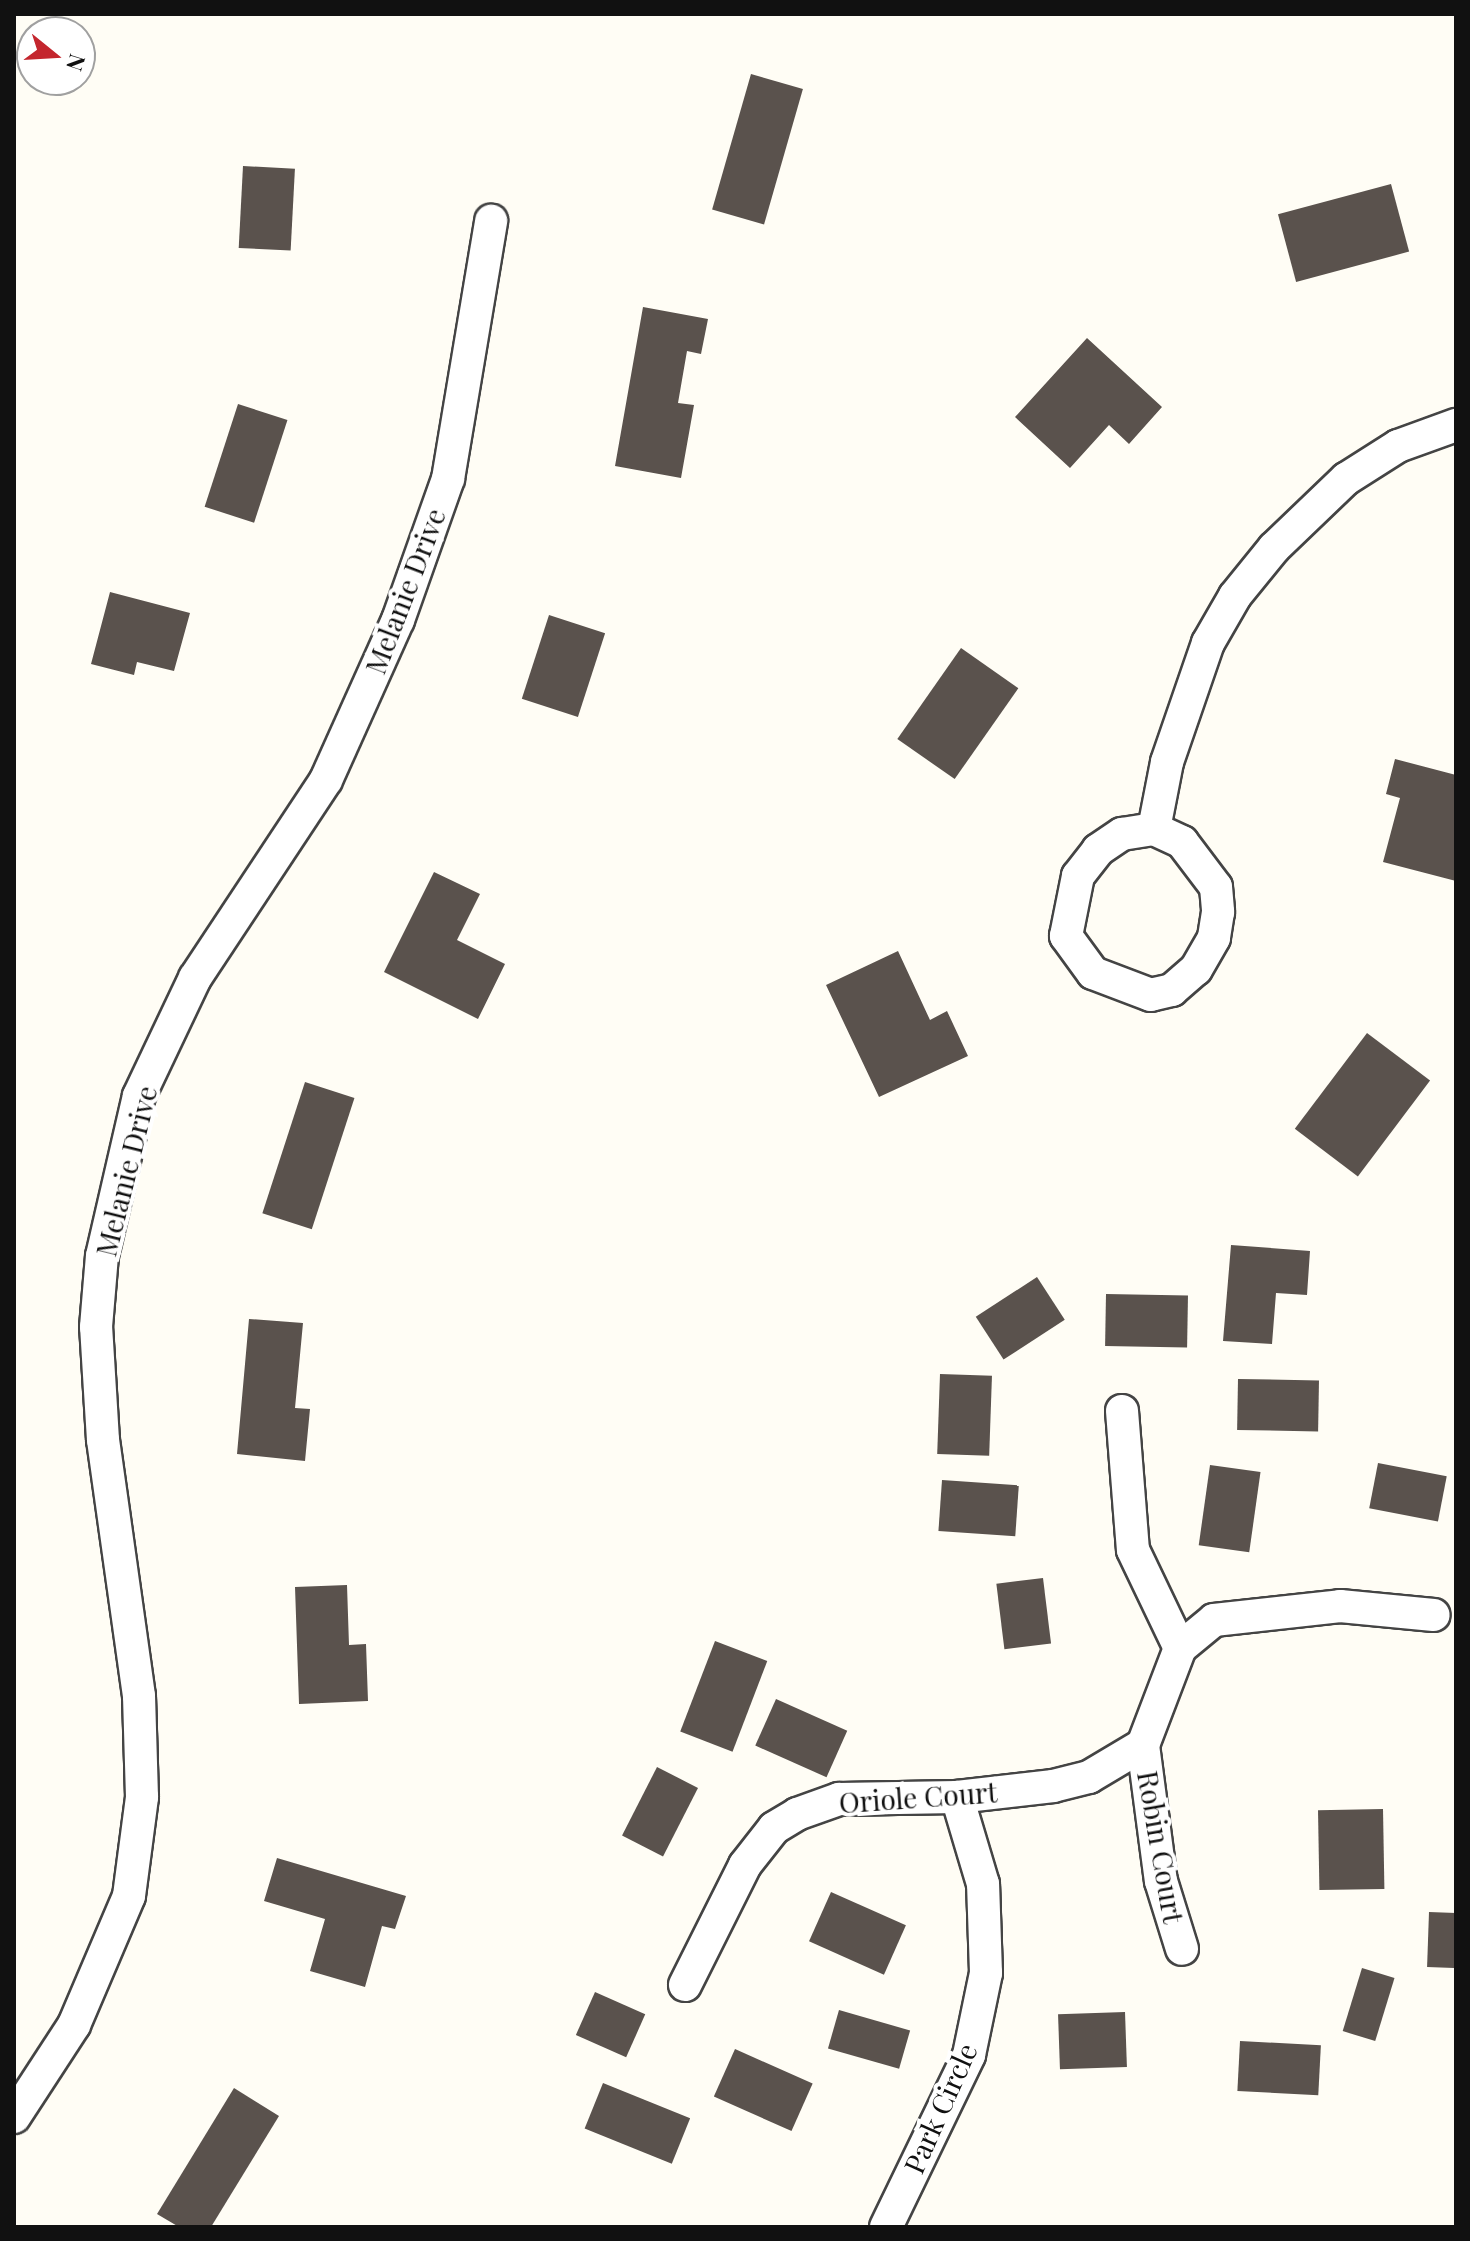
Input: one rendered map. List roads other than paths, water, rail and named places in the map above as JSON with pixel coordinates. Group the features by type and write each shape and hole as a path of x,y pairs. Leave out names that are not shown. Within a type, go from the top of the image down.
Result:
{"street":[{"name":"Melanie Drive","path":"14,2117 74,2025 129,1896 142,1797 139,1696 103,1440 96,1327 102,1256 139,1096 195,978 326,780 398,620 448,479 491,221"},
{"path":"1154,829 1167,762 1208,643 1235,596 1274,548 1346,479 1398,446 1456,425"},
{"path":"1154,829 1182,842 1216,887 1218,912 1214,938 1196,969 1172,990 1151,995 1093,973 1066,936 1078,876 1098,850 1122,834 1154,829"},
{"path":"1122,1411 1133,1550 1180,1648"},
{"path":"1143,1745 1180,1648 1214,1620 1340,1606 1434,1615"},
{"name":"Oriole Court","path":"685,1985 745,1865 774,1828 839,1799 957,1797 1089,1777 1143,1745"},
{"name":"Robin Court","path":"1143,1745 1161,1881 1182,1949"},
{"name":"Park Circle","path":"886,2227 969,2055 986,1973 983,1884 957,1797"}]}
